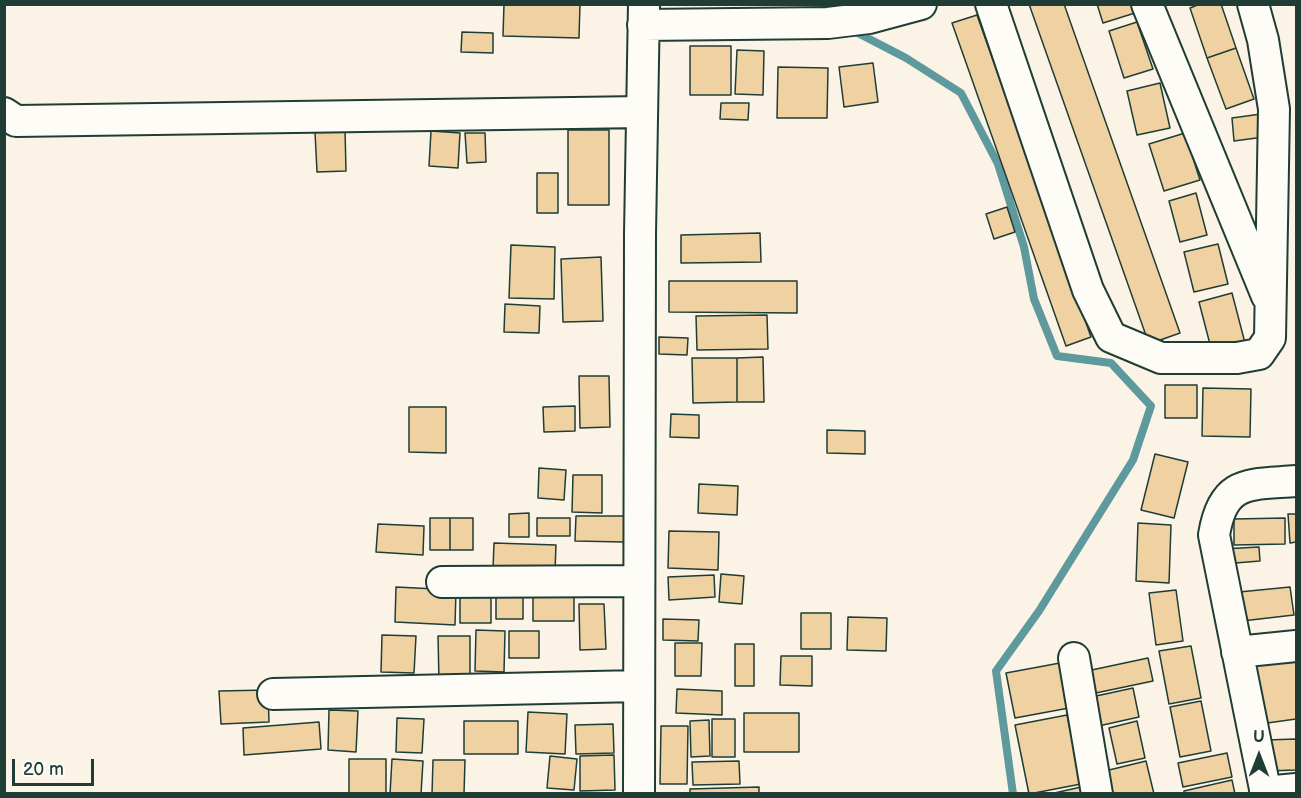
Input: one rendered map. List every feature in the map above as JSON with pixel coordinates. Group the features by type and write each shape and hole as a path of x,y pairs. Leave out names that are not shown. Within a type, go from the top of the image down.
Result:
{"street":[{"path":"639,794 644,15 828,23 869,18 921,4"},
{"path":"991,4 1088,290 1111,337 1161,358 1237,358 1259,354 1270,338 1274,109 1263,40 1252,4"},
{"path":"1147,4 1271,307"},
{"path":"4,113 16,121 642,112"},
{"path":"1296,482 1243,485 1226,500 1217,514 1214,535 1266,793 1296,789"},
{"path":"442,582 639,580"},
{"path":"1238,652 1296,646"},
{"path":"1074,658 1097,794"},
{"path":"273,694 639,686"}],"building":[{"path":"504,4 580,4 579,38 503,36"},
{"path":"1029,4 1064,4 1180,333 1149,344"},
{"path":"1097,4 1132,4 1135,13 1103,23"},
{"path":"1200,4 1221,4 1236,48 1207,58 1190,8"},
{"path":"977,15 1091,337 1066,346 952,23"},
{"path":"1137,22 1153,69 1124,78 1109,31"},
{"path":"462,32 493,33 493,53 461,52"},
{"path":"690,46 731,46 731,95 690,95"},
{"path":"1236,48 1254,99 1226,109 1207,58"},
{"path":"737,50 764,51 763,95 735,94"},
{"path":"873,63 878,102 844,107 839,67"},
{"path":"778,67 828,68 827,118 777,118"},
{"path":"1160,83 1170,128 1137,135 1127,91"},
{"path":"721,103 749,103 748,120 720,119"},
{"path":"1261,114 1264,137 1234,141 1232,118"},
{"path":"345,130 346,171 317,172 315,132"},
{"path":"568,130 609,130 609,205 568,205"},
{"path":"431,131 460,133 458,168 429,166"},
{"path":"465,133 485,133 486,162 467,163"},
{"path":"1185,133 1200,180 1164,191 1149,144"},
{"path":"537,173 558,173 558,213 537,213"},
{"path":"1196,193 1207,235 1180,242 1169,201"},
{"path":"1007,207 1015,232 994,239 986,214"},
{"path":"760,233 761,262 681,263 681,235"},
{"path":"1218,244 1228,284 1194,292 1184,252"},
{"path":"511,245 555,247 554,299 509,298"},
{"path":"601,257 603,321 563,322 561,259"},
{"path":"669,281 797,281 797,313 669,312"},
{"path":"1232,293 1245,343 1212,352 1199,302"},
{"path":"505,304 540,306 539,333 504,332"},
{"path":"767,315 768,349 697,350 696,316"},
{"path":"659,337 688,338 687,355 659,354"},
{"path":"763,357 764,402 737,402 737,358"},
{"path":"692,358 737,358 737,402 693,403"},
{"path":"579,376 609,376 610,427 580,428"},
{"path":"1165,385 1197,385 1197,418 1165,418"},
{"path":"1203,388 1251,389 1250,437 1202,436"},
{"path":"575,406 575,431 544,432 543,407"},
{"path":"409,407 446,407 446,453 409,452"},
{"path":"671,414 699,415 699,438 670,437"},
{"path":"827,430 865,431 865,454 827,453"},
{"path":"1155,454 1188,462 1174,518 1141,510"},
{"path":"539,468 566,470 564,500 538,498"},
{"path":"573,475 602,475 602,513 572,512"},
{"path":"699,484 738,486 737,515 698,513"},
{"path":"529,513 529,537 509,537 509,514"},
{"path":"1288,514 1296,514 1296,542 1290,543"},
{"path":"576,516 624,516 624,542 575,541"},
{"path":"430,518 450,518 450,550 430,550"},
{"path":"450,518 473,518 473,550 450,550"},
{"path":"537,518 570,518 570,536 537,536"},
{"path":"1285,518 1285,544 1234,545 1234,519"},
{"path":"1138,523 1171,525 1169,583 1136,581"},
{"path":"378,524 424,526 423,555 376,552"},
{"path":"669,531 719,532 718,570 668,568"},
{"path":"494,543 556,545 555,571 493,569"},
{"path":"1259,547 1260,561 1223,564 1222,549"},
{"path":"721,574 744,576 742,604 719,602"},
{"path":"714,575 715,597 669,600 668,577"},
{"path":"496,584 523,584 523,619 496,619"},
{"path":"460,585 491,585 491,623 460,623"},
{"path":"396,587 456,590 455,625 395,622"},
{"path":"1290,587 1294,615 1242,621 1239,592"},
{"path":"533,590 574,590 574,621 533,621"},
{"path":"1176,590 1183,641 1156,645 1149,593"},
{"path":"579,604 604,604 606,649 580,650"},
{"path":"801,613 831,613 831,649 801,649"},
{"path":"848,617 887,618 886,651 847,650"},
{"path":"663,619 699,620 698,641 663,640"},
{"path":"476,630 505,631 504,672 475,671"},
{"path":"509,631 539,631 539,658 509,658"},
{"path":"382,635 416,636 414,673 381,672"},
{"path":"438,636 470,636 470,681 439,681"},
{"path":"675,643 702,643 701,676 675,676"},
{"path":"735,644 754,644 754,686 735,686"},
{"path":"1191,646 1201,698 1169,704 1159,651"},
{"path":"781,656 812,656 812,686 780,685"},
{"path":"1296,656 1296,719 1253,725 1244,663"},
{"path":"1148,658 1153,681 1091,694 1087,671"},
{"path":"1060,663 1069,708 1015,718 1006,673"},
{"path":"1133,688 1139,717 1094,727 1087,698"},
{"path":"677,689 722,691 722,715 676,713"},
{"path":"268,690 269,722 221,724 219,691"},
{"path":"1201,701 1211,751 1180,757 1170,707"},
{"path":"329,710 358,711 356,752 328,750"},
{"path":"528,712 567,714 565,754 526,752"},
{"path":"744,713 799,713 799,752 744,752"},
{"path":"1067,715 1081,784 1029,794 1015,725"},
{"path":"397,718 424,719 422,753 396,752"},
{"path":"712,719 735,719 735,757 712,757"},
{"path":"709,720 710,756 691,757 690,721"},
{"path":"464,721 518,721 518,754 464,754"},
{"path":"1137,721 1145,758 1117,764 1109,728"},
{"path":"319,722 321,749 244,755 243,728"},
{"path":"613,724 614,753 576,754 575,725"},
{"path":"661,726 688,726 687,784 660,784"},
{"path":"1296,739 1296,770 1267,771 1266,740"},
{"path":"1227,753 1232,777 1183,787 1178,763"},
{"path":"614,755 615,790 580,791 580,756"},
{"path":"550,756 577,759 574,790 547,788"},
{"path":"349,759 386,759 386,794 349,794"},
{"path":"392,759 423,761 421,794 390,794"},
{"path":"433,760 465,760 464,794 432,794"},
{"path":"739,761 740,784 693,785 692,762"},
{"path":"1146,761 1154,794 1110,794 1105,771"},
{"path":"1232,780 1235,794 1184,794 1184,791"},
{"path":"759,787 759,794 690,794 690,789"},
{"path":"1081,787 1082,794 1050,794"}],"waterway":[{"path":"852,30 906,58 961,93 998,164 1024,247 1034,299 1057,356 1111,363 1151,406 1133,460 1039,611 996,671 1013,794"}]}
